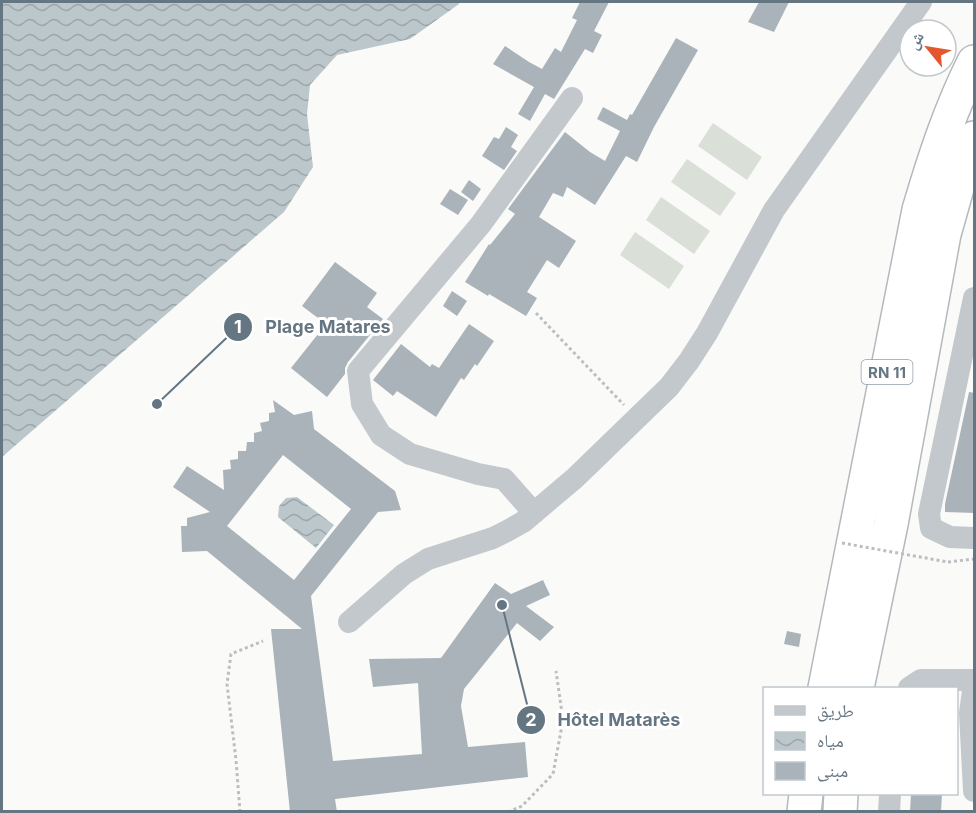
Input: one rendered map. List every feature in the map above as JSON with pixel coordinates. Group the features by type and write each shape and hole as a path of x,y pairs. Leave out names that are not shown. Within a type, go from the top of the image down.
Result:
{"highway":[{"name":"RN 11","path":"825,687 919,210 946,123 975,62"},
{"name":"RN 11","path":"857,687 891,524 944,234 959,181 975,138"},
{"path":"804,812 806,795"},
{"path":"840,812 841,795"}],"street":[{"path":"349,622 404,574 428,559 493,538 534,513 575,478 669,387 707,333 774,210 921,2"},
{"path":"534,513 504,479 478,474 410,454 381,435 362,404 358,371 481,224 572,98"},
{"path":"975,298 929,514 931,528 950,537 975,538"},
{"path":"910,687 921,680 975,681 970,713 975,791"},
{"path":"889,812 890,795"}],"path":[{"path":"536,313 637,418"},
{"path":"842,543 948,562 975,559"},
{"path":"240,812 227,684 231,654 263,640"},
{"path":"508,812 522,806 553,774 563,720 556,671"}],"shaded area":[{"path":"713,123 762,157 747,180 698,146"},
{"path":"687,159 736,193 720,216 671,182"},
{"path":"661,197 710,231 694,254 646,220"},
{"path":"635,232 684,266 669,289 620,255"}],"water":[{"path":"2,2 459,2 459,4 410,39 337,55 310,85 307,114 313,167 284,212 2,457"},
{"path":"297,497 334,525 316,548 278,517 279,506 286,498"}],"building":[{"path":"580,2 609,2 594,31 602,35 593,53 585,49 554,99 545,94 530,121 518,114 534,87 493,64 505,46 542,69 555,48 561,52 577,20 572,18"},
{"path":"759,2 789,2 774,32 748,22"},
{"path":"676,38 698,50 654,127 637,162 626,156 595,205 567,187 563,197 553,193 539,217 576,241 559,268 547,260 527,292 537,298 526,316 465,282 489,244 515,214 508,209 565,132 605,161 620,131 597,119 603,107 627,120"},
{"path":"506,127 518,135 511,147 517,151 504,170 482,156 494,137 499,139"},
{"path":"469,180 481,189 473,201 461,192"},
{"path":"450,189 468,200 458,215 440,204"},
{"path":"335,262 377,293 367,307 383,319 348,362 345,374 327,397 291,368 326,324 302,306"},
{"path":"452,291 467,301 457,316 443,306"},
{"path":"469,324 494,341 477,366 475,364 464,380 461,378 436,417 397,391 393,396 373,380 401,344 430,367 432,364 439,368"},
{"path":"969,392 975,393 975,513 945,512 945,504"},
{"path":"273,400 294,415 312,411 314,429 395,491 401,510 378,512 311,596 333,761 422,754 418,683 373,687 369,659 441,658 495,583 511,594 543,580 550,595 526,606 554,627 540,641 517,623 464,689 461,706 468,747 525,742 528,777 335,799 337,812 290,812 271,629 302,629 207,551 182,552 181,526 187,526 187,518 210,512 173,487 187,466 224,490 223,470 231,469 230,460 238,459 238,451 246,451 247,442 254,442 254,433 262,431 260,423 269,421 269,413 275,412","holes":["283,455 351,509 294,580 227,526"]},
{"path":"787,631 801,634 799,647 784,644"},
{"path":"911,795 942,795 941,812 910,812"}],"place":[{"name":"Plage Matares","path":"157,404"},
{"name":"Hôtel Matarès","path":"502,605"}]}
